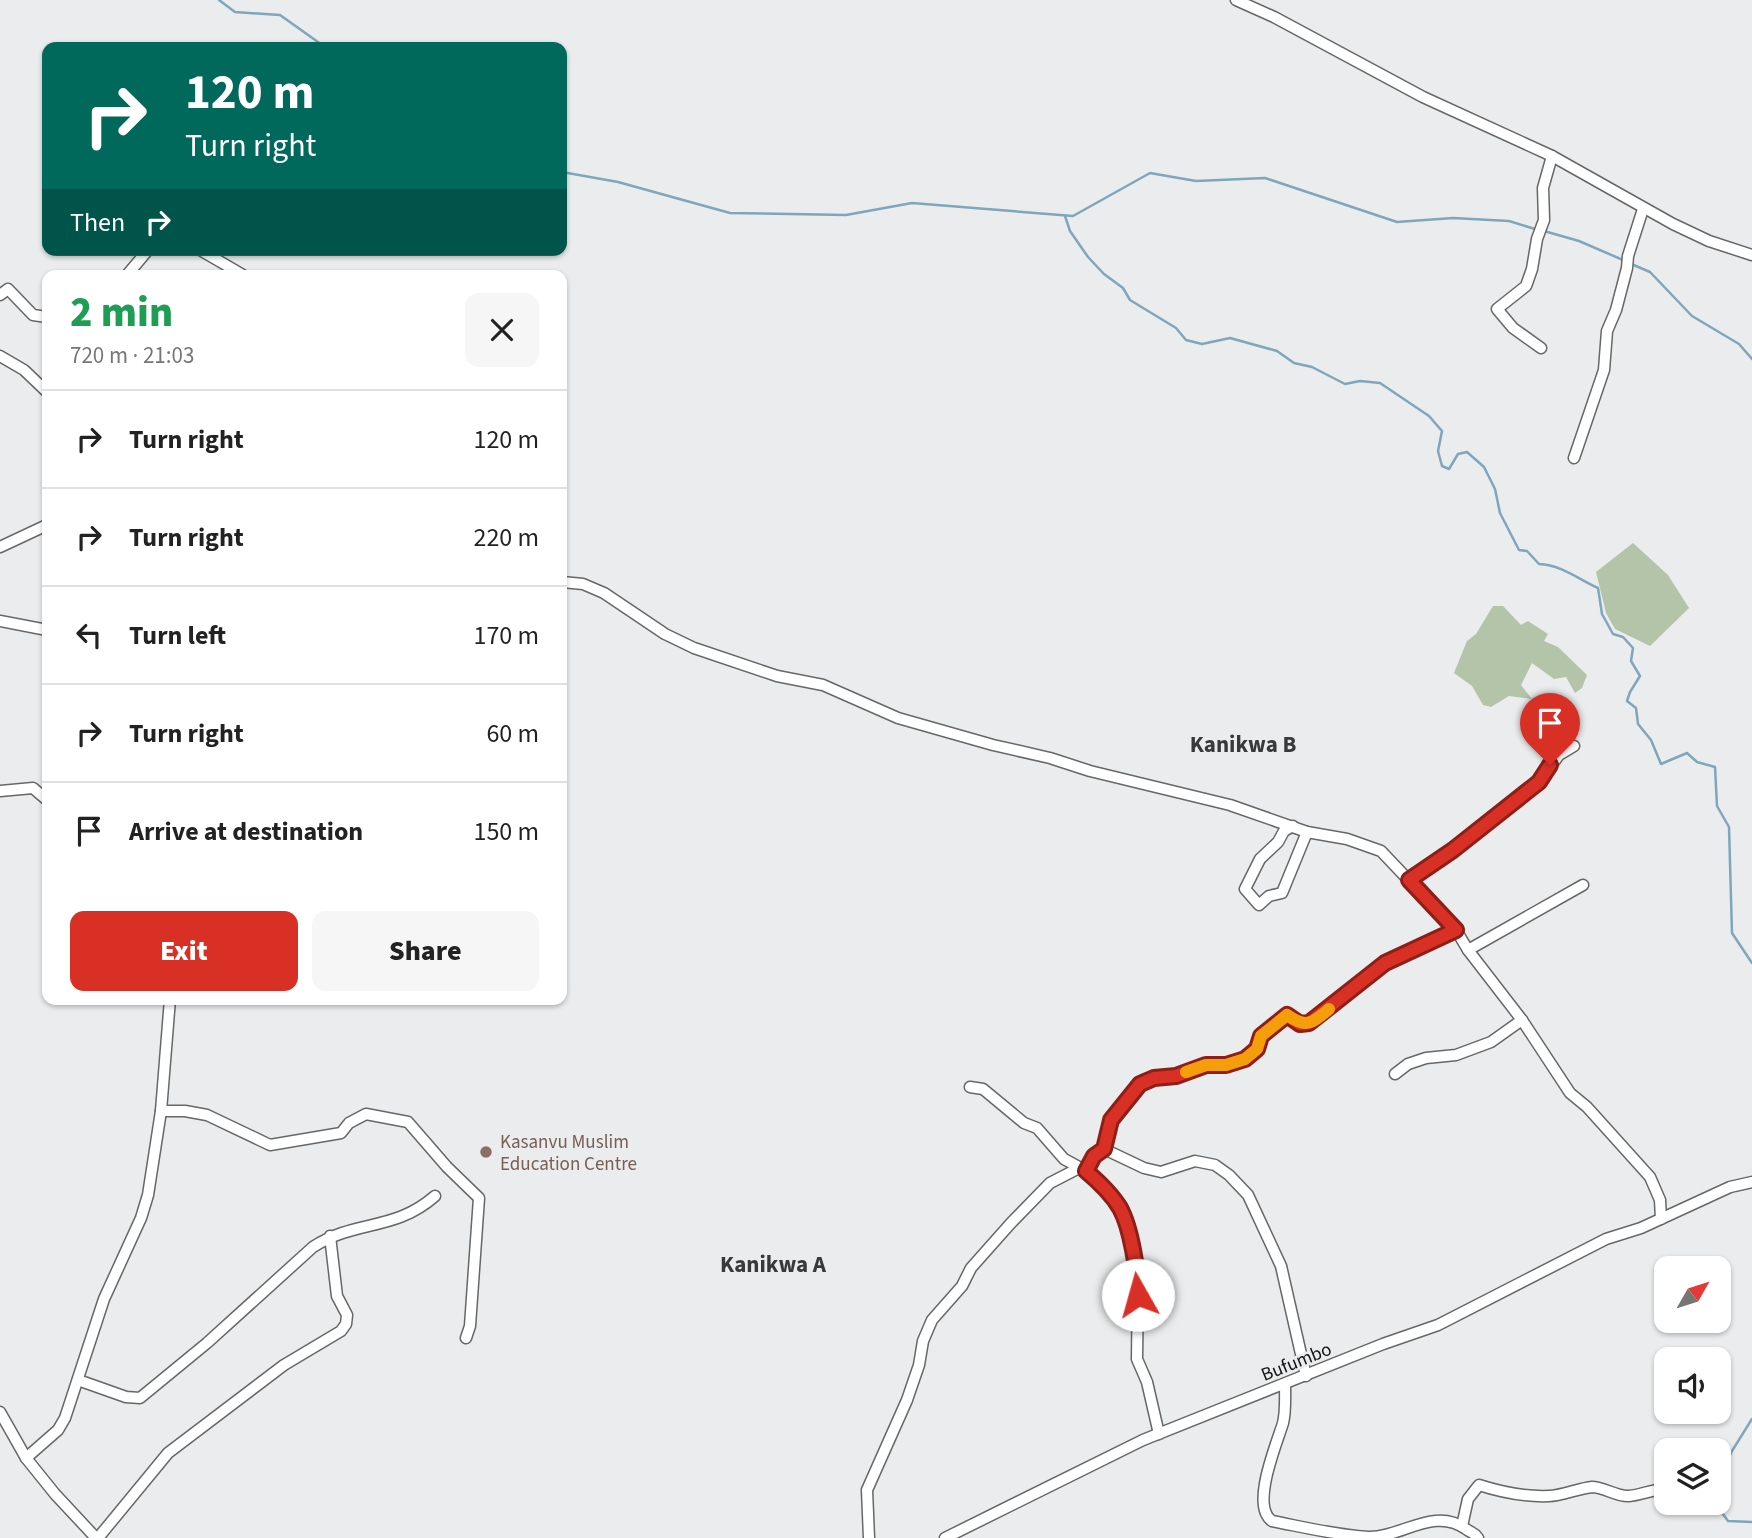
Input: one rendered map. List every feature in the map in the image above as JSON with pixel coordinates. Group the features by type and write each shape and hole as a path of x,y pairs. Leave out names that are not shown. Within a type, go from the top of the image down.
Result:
{"street":[{"path":"1236,0 1274,17 1423,97 1552,156 1643,209 1709,241 1752,255"},
{"path":"1541,348 1513,328 1497,309 1526,286 1544,220 1543,188 1552,156"},
{"path":"1574,458 1604,370 1607,331 1616,310 1628,256 1643,209"},
{"path":"131,270 143,256"},
{"path":"210,256 234,270"},
{"path":"0,295 8,289 33,315 42,316"},
{"path":"0,356 24,370 42,387"},
{"path":"0,547 42,527"},
{"path":"567,582 583,584 604,593 665,634 694,648 777,676 823,685 898,718 1090,771 1230,805 1307,832 1347,839 1374,848 1389,857 1456,930 1468,950 1522,1020 1570,1093 1587,1107 1650,1177 1660,1200 1661,1219"},
{"path":"0,621 42,629"},
{"path":"1409,880 1462,844 1539,782 1559,755 1574,746"},
{"path":"0,791 33,789 42,796"},
{"path":"1293,826 1284,831 1278,842 1260,859 1245,889 1259,905 1269,896 1282,893 1307,832"},
{"path":"1468,950 1583,885"},
{"path":"869,1538 867,1490 907,1400 919,1365 923,1341 932,1320 962,1286 971,1268 1050,1183 1082,1169 1104,1149 1111,1120 1140,1084 1176,1076 1206,1065 1226,1065 1245,1059 1257,1049 1261,1036 1287,1015 1300,1024 1309,1023 1385,963 1456,930"},
{"path":"26,1458 58,1430 65,1418 104,1299 141,1218 148,1195 161,1111 170,1005"},
{"path":"1395,1074 1408,1064 1426,1058 1456,1055 1491,1042 1522,1020"},
{"path":"970,1087 983,1089 1024,1123 1037,1128 1064,1159 1082,1169 1108,1191 1119,1207 1125,1221 1138,1279 1137,1359 1147,1382 1159,1434"},
{"path":"161,1111 207,1115 270,1146 341,1133 349,1123 366,1114 408,1122 446,1167 479,1198 471,1326 466,1338"},
{"path":"1104,1149 1144,1168 1161,1172 1195,1161 1214,1166 1229,1175 1248,1195 1281,1266 1306,1376"},
{"name":"Bufumbo","path":"945,1538 1159,1434 1383,1344 1438,1325 1606,1239 1641,1228 1730,1188 1752,1182"},
{"path":"79,1380 126,1397 141,1398 313,1247 330,1236 394,1221 413,1213 435,1196"},
{"path":"0,1412 26,1458 55,1494 97,1538 168,1453 284,1365 341,1331 346,1324 347,1315 337,1296 330,1236"},
{"path":"1285,1384 1284,1419 1267,1473 1267,1518 1367,1537 1387,1535 1429,1521 1446,1521 1462,1526 1478,1538"},
{"path":"1462,1526 1468,1499 1479,1485 1513,1493 1552,1496 1591,1487 1627,1497 1654,1489"}],"green space":[{"path":"1633,543 1668,575 1689,608 1650,646 1615,629 1606,613 1596,572"},
{"path":"1493,606 1503,606 1521,625 1528,621 1548,634 1544,641 1558,647 1587,675 1582,688 1575,693 1566,677 1554,679 1532,663 1521,685 1532,699 1509,696 1491,707 1483,705 1472,686 1454,673 1467,641 1476,634"}],"waterway":[{"path":"219,0 235,12 280,15 318,42"},
{"path":"567,173 618,182 730,213 846,215 912,203 1073,216 1150,173 1196,181 1265,178 1397,222 1453,218 1509,221 1538,230"},
{"path":"1065,216 1070,231 1104,274 1123,288 1130,300 1176,328 1186,340 1202,344 1230,338 1277,351 1294,363 1312,367 1345,384 1360,381 1380,383 1429,416 1442,431 1438,451 1442,466 1449,469 1458,454 1467,452 1484,467 1495,489 1500,513 1519,550 1527,551 1539,564 1563,570 1598,588 1602,614 1613,634 1623,637 1633,648 1631,661 1640,676 1627,701 1636,708 1638,724 1651,740 1661,764 1687,753 1697,762 1715,767 1717,806 1729,827 1732,933 1752,963"},
{"path":"1544,231 1579,241 1623,260"},
{"path":"1629,263 1650,272 1692,316 1739,344 1752,359"},
{"path":"1731,1453 1752,1419"},
{"path":"1724,1515 1728,1521 1752,1522"}],"slow traffic":[{"path":"1186,1072 1206,1065 1226,1065 1245,1059 1257,1049 1261,1036 1287,1015 1300,1024 1305,1024 1329,1009"}],"place":[{"name":"Kasanvu Muslim Education Centre","path":"486,1152"}],"district":[{"name":"Kanikwa B","path":"1243,744"},
{"name":"Kanikwa A","path":"773,1264"}],"route":[{"path":"1138,1295 1138,1279 1122,1212 1108,1191 1086,1171 1094,1156 1104,1149 1108,1129 1116,1112 1145,1081 1176,1076 1206,1065 1226,1065 1245,1059 1257,1049 1261,1036 1287,1015 1300,1024 1309,1023 1385,963 1456,930 1409,880 1435,864 1539,782 1550,765"}]}
